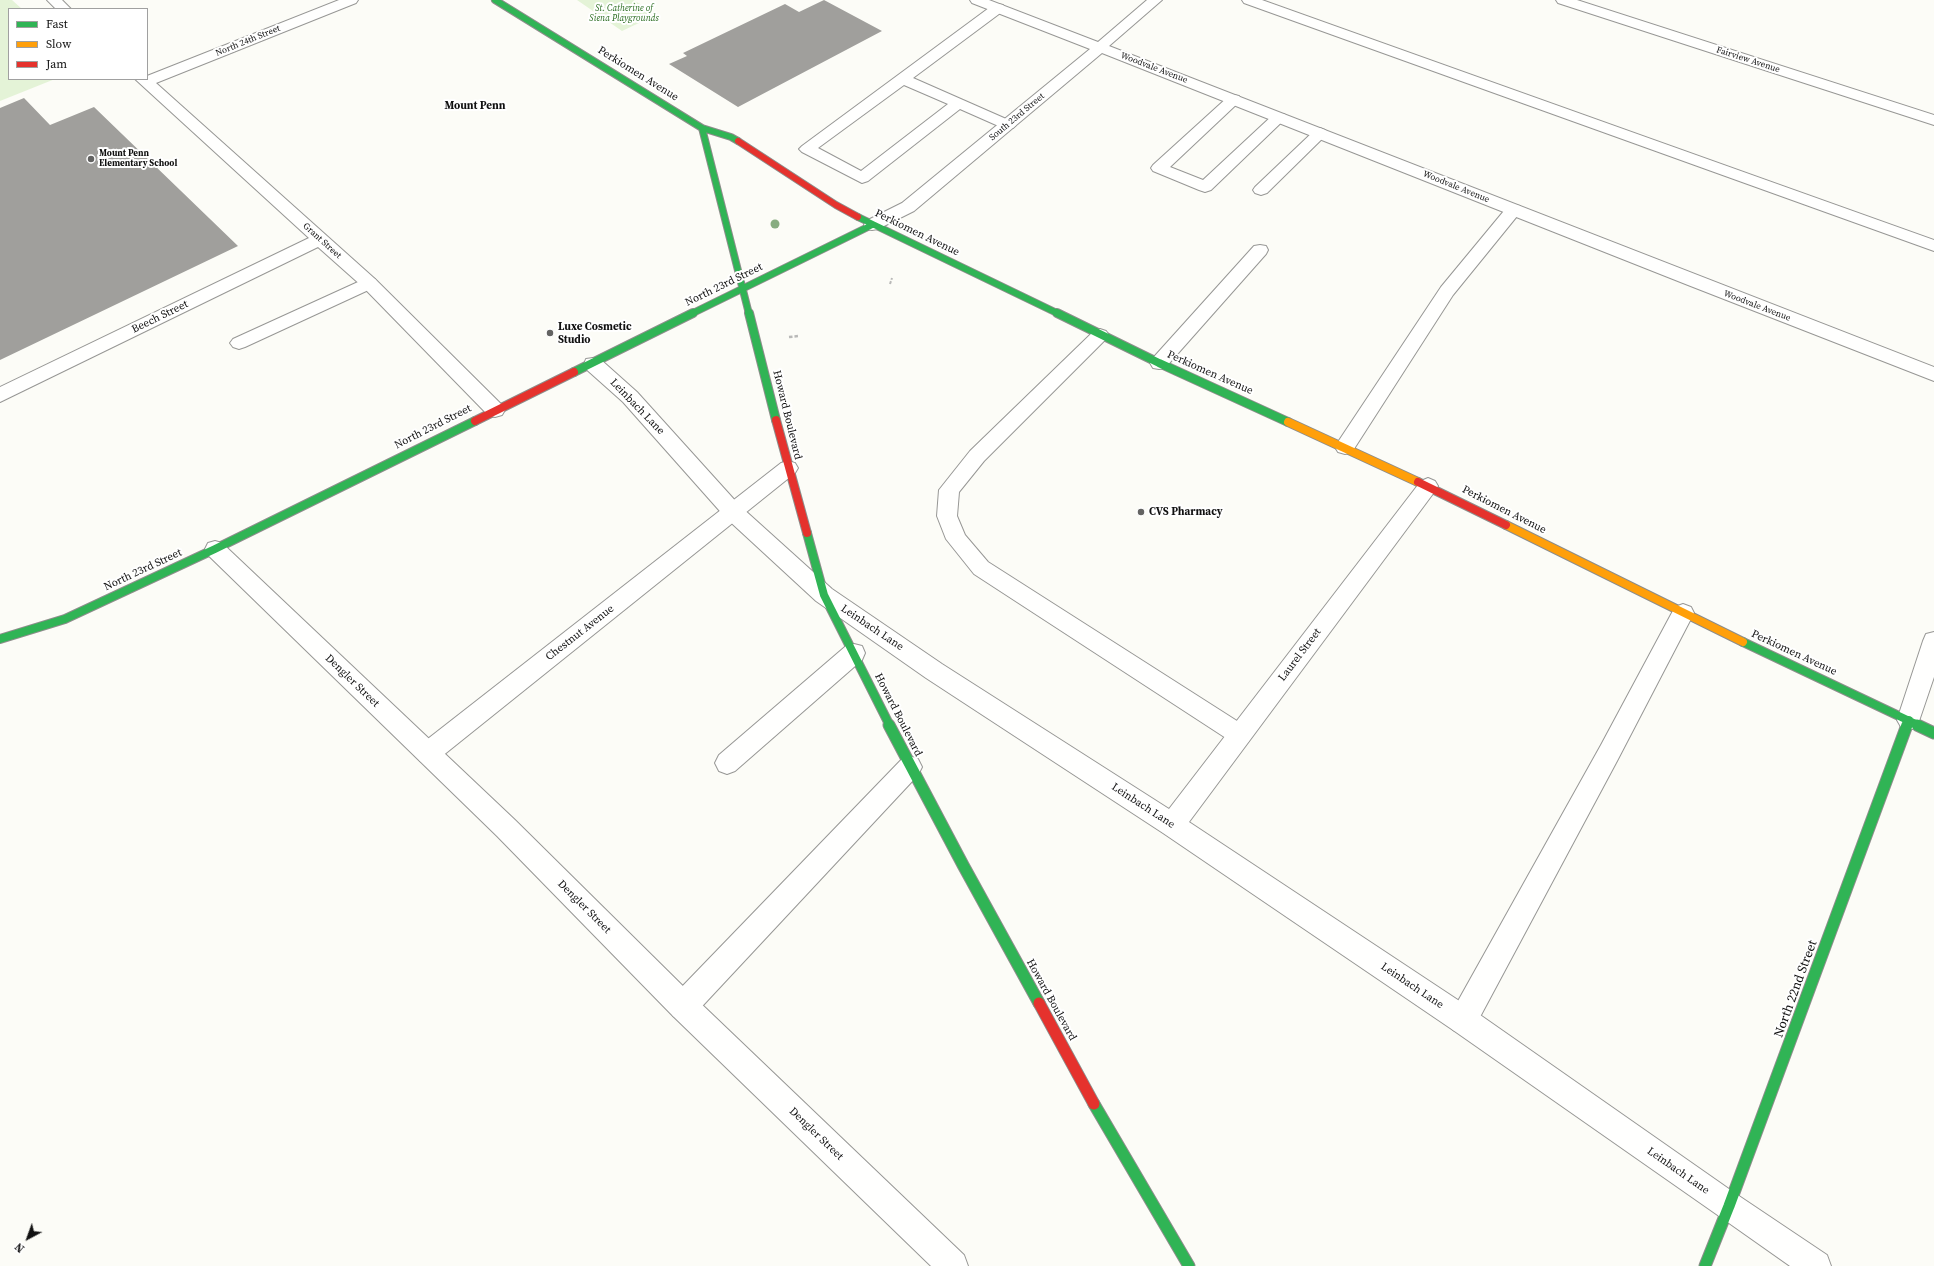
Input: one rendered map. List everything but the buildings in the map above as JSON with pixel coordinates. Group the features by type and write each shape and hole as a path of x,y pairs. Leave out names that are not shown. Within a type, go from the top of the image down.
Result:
{"main road":[{"name":"Perkiomen Avenue","path":"495,0 702,128 731,137 836,205 872,225 1159,364 1345,447 1428,486 1683,613 1934,733"},
{"name":"Howard Boulevard","path":"702,128 744,289 788,468 824,595 910,767 963,866 1115,1142 1189,1266"},
{"name":"North 23rd Street","path":"0,639 65,620 215,549 495,410 593,364 872,225"},
{"name":"North 22nd Street","path":"1705,1266 1729,1206 1909,720"}],"street":[{"name":"North 24th Street","path":"148,79 351,0"},
{"name":"Woodvale Avenue","path":"977,0 1234,99 1768,311 1934,374"},
{"name":"South 23rd Street","path":"872,225 908,207 1100,48 1155,0"},
{"path":"1249,0 1934,246"},
{"name":"Fairview Avenue","path":"1563,0 1934,120"},
{"path":"959,103 862,178 807,149 998,8"},
{"path":"902,79 1008,125"},
{"name":"Grant Street","path":"144,81 368,283 495,410"},
{"path":"1234,99 1159,168 1205,188 1279,117"},
{"path":"1261,190 1320,133"},
{"path":"1345,447 1447,291 1514,210"},
{"name":"Beech Street","path":"0,395 320,240"},
{"path":"1159,364 1260,250"},
{"path":"239,343 368,283"},
{"path":"1100,335 977,456 950,490 947,516 956,539 981,568 1240,735"},
{"name":"Leinbach Lane","path":"593,364 630,398 733,512 824,595 934,671 1172,824 1462,1020 1816,1266"},
{"name":"Chestnut Avenue","path":"428,754 788,468"},
{"name":"Laurel Street","path":"1172,824 1428,486"},
{"name":"Dengler Street","path":"215,549 506,828 683,1006 953,1266"},
{"path":"1462,1020 1609,753 1683,613"},
{"path":"1909,720 1934,641"},
{"path":"727,763 854,653"},
{"path":"683,1006 910,767"}],"path":[{"path":"890,284 892,278"},
{"path":"788,338 799,336"}],"green space":[{"path":"0,0 12,0 21,8 8,8 8,80 52,80 0,101"},
{"name":"St. Catherine of Siena Playgrounds","path":"577,0 633,0 658,14 622,31"}],"traffic: fast":[{"path":"495,0 702,128 731,137 738,141"},
{"path":"702,128 776,420"},
{"path":"858,217 1159,363 1288,422"},
{"path":"574,372 872,225"},
{"path":"0,639 65,619 215,549 475,421"},
{"path":"807,533 824,595 882,711 963,865 1039,1003"},
{"path":"1743,642 1934,733"},
{"path":"1705,1266 1729,1206 1909,720"},
{"path":"1094,1104 1189,1266"}],"traffic: slow":[{"path":"1288,422 1418,482"},
{"path":"1506,525 1743,642"}],"traffic: jam":[{"path":"738,141 836,205 858,217"},
{"path":"475,421 574,372"},
{"path":"776,420 807,533"},
{"path":"1418,482 1506,525"},
{"path":"1039,1003 1094,1104"}],"place":[{"name":"Mount Penn Elementary School","path":"91,159"},
{"name":"Luxe Cosmetic Studio","path":"550,333"},
{"name":"CVS Pharmacy","path":"1141,512"}],"district":[{"name":"Mount Penn","path":"475,106"}]}
